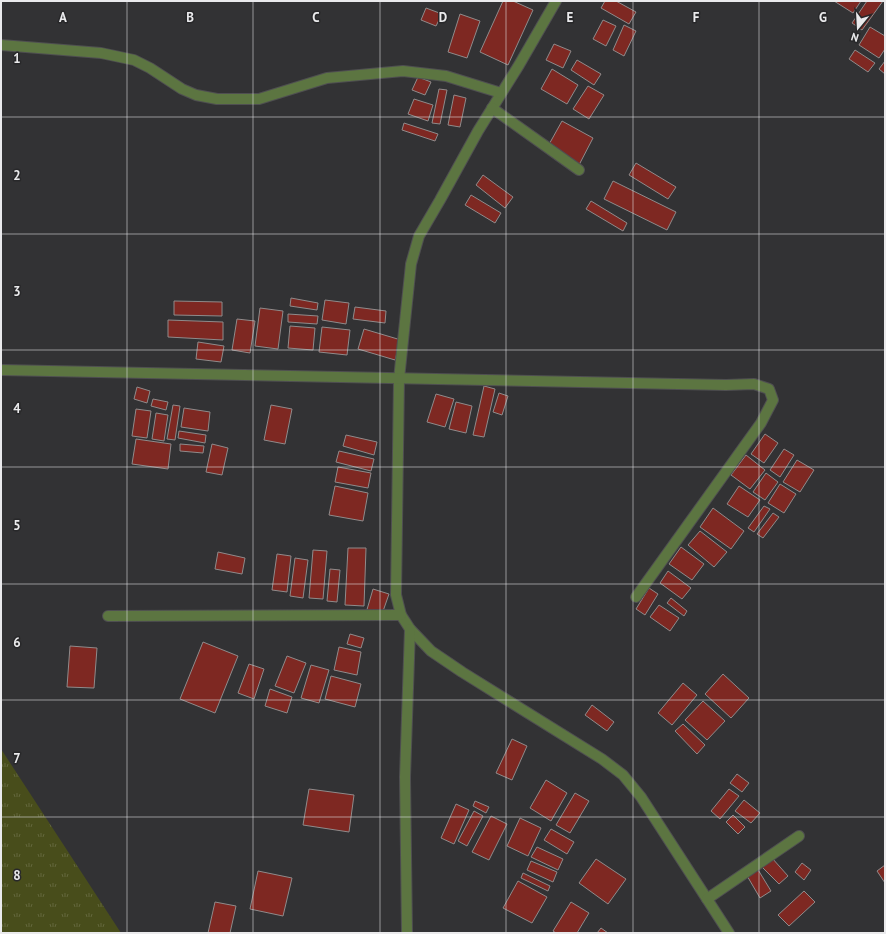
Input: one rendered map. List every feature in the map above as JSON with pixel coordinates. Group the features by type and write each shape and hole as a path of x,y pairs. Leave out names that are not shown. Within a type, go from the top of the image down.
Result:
{"street":[{"path":"556,1 478,131 419,236 411,264 399,379 396,596 400,615 410,629 437,656 602,759 623,775 640,796 729,933"},
{"path":"1,45 100,53 134,60 150,68 182,89 196,95 217,99 258,99 327,78 404,71 446,76 502,93"},
{"path":"492,108 579,170"},
{"path":"1,370 718,385 754,384 769,389 773,400 760,423 636,597"},
{"path":"108,616 400,615"},
{"path":"407,933 405,777 410,629"},
{"path":"707,899 799,836"}],"green space":[{"path":"1,749 121,933 1,933"}],"building":[{"path":"503,1 513,1 533,10 508,65 480,52"},
{"path":"605,1 616,1 636,12 629,24 601,8"},
{"path":"834,1 861,1 853,13"},
{"path":"867,1 883,1 862,30 852,23"},
{"path":"426,8 442,14 436,26 421,20"},
{"path":"460,14 480,21 467,58 448,52"},
{"path":"603,20 616,26 606,46 593,39"},
{"path":"624,25 636,31 624,56 613,50"},
{"path":"870,27 885,36 885,49 879,58 859,45"},
{"path":"554,44 571,51 563,68 546,60"},
{"path":"855,50 875,63 868,72 849,59"},
{"path":"577,60 601,74 594,85 571,70"},
{"path":"885,61 885,74 879,69"},
{"path":"552,69 578,85 567,104 541,89"},
{"path":"418,77 431,82 425,95 412,90"},
{"path":"588,86 604,95 589,119 573,109"},
{"path":"439,89 447,90 440,124 432,123"},
{"path":"454,95 466,98 460,127 448,125"},
{"path":"414,99 433,105 428,121 408,114"},
{"path":"562,121 593,138 579,165 547,148"},
{"path":"404,123 438,134 435,141 402,130"},
{"path":"636,163 676,187 668,199 629,175"},
{"path":"483,175 513,197 505,208 476,185"},
{"path":"613,181 676,212 667,230 604,199"},
{"path":"471,195 501,213 495,223 465,205"},
{"path":"591,201 627,223 623,231 586,209"},
{"path":"291,298 318,303 317,310 290,306"},
{"path":"325,300 349,303 346,324 322,320"},
{"path":"174,301 222,302 222,316 174,315"},
{"path":"355,307 386,311 385,323 353,319"},
{"path":"260,308 283,311 278,349 255,346"},
{"path":"288,314 318,316 317,324 288,322"},
{"path":"237,319 255,321 250,353 232,350"},
{"path":"168,320 223,322 223,340 168,337"},
{"path":"290,326 315,328 313,350 288,348"},
{"path":"322,327 350,330 347,355 319,352"},
{"path":"364,329 401,340 395,360 358,349"},
{"path":"198,342 224,346 221,362 196,359"},
{"path":"484,386 495,389 484,437 473,435"},
{"path":"137,387 150,391 147,403 134,399"},
{"path":"499,393 508,396 502,415 493,412"},
{"path":"436,394 454,399 445,427 427,422"},
{"path":"153,399 168,402 166,410 151,406"},
{"path":"456,402 472,406 466,433 449,429"},
{"path":"173,405 180,406 175,440 167,439"},
{"path":"271,405 292,409 285,444 264,440"},
{"path":"184,408 210,412 208,431 181,427"},
{"path":"136,409 151,411 147,438 132,436"},
{"path":"156,413 168,415 164,441 152,439"},
{"path":"179,431 206,435 205,443 178,438"},
{"path":"765,434 778,443 764,463 751,454"},
{"path":"346,435 377,442 374,455 343,446"},
{"path":"136,439 171,444 168,469 132,464"},
{"path":"180,444 204,446 203,453 180,451"},
{"path":"212,444 228,448 222,475 206,472"},
{"path":"784,449 794,455 780,477 770,470"},
{"path":"339,451 374,459 371,471 336,462"},
{"path":"746,455 765,470 750,489 731,475"},
{"path":"797,460 814,470 800,492 783,482"},
{"path":"338,467 371,473 368,488 335,482"},
{"path":"766,473 778,482 765,500 753,492"},
{"path":"780,484 796,494 784,513 768,503"},
{"path":"335,486 368,493 363,521 329,515"},
{"path":"739,486 760,500 748,517 727,504"},
{"path":"764,506 770,509 754,532 748,528"},
{"path":"713,508 744,531 731,549 700,527"},
{"path":"773,513 779,517 763,538 757,534"},
{"path":"700,531 727,552 714,567 688,545"},
{"path":"681,547 704,564 692,580 669,564"},
{"path":"348,548 366,548 364,606 345,605"},
{"path":"313,550 327,551 323,599 309,598"},
{"path":"218,552 245,558 242,574 215,569"},
{"path":"277,554 291,556 287,592 272,590"},
{"path":"295,558 308,560 303,598 290,596"},
{"path":"330,569 340,570 337,602 327,601"},
{"path":"668,571 691,588 682,599 660,583"},
{"path":"649,588 658,594 645,615 636,609"},
{"path":"373,589 389,594 381,617 366,613"},
{"path":"671,598 687,611 684,616 667,603"},
{"path":"659,605 679,618 670,631 650,617"},
{"path":"350,634 364,638 361,648 347,644"},
{"path":"203,642 238,656 215,713 180,699"},
{"path":"70,646 97,648 94,688 67,687"},
{"path":"339,647 361,652 357,675 334,670"},
{"path":"287,656 306,663 294,693 275,686"},
{"path":"249,664 264,669 254,699 238,693"},
{"path":"311,665 329,670 319,703 301,698"},
{"path":"723,674 749,698 731,718 705,694"},
{"path":"331,676 361,684 355,707 325,699"},
{"path":"683,683 697,695 672,725 658,713"},
{"path":"270,689 292,697 287,713 265,706"},
{"path":"703,701 725,721 707,740 685,720"},
{"path":"592,705 614,722 607,731 585,715"},
{"path":"683,724 705,745 697,754 675,731"},
{"path":"512,739 527,746 512,780 496,773"},
{"path":"737,774 749,783 742,792 730,783"},
{"path":"546,780 567,793 551,821 530,808"},
{"path":"309,789 354,795 349,832 303,825"},
{"path":"729,789 739,796 720,819 711,811"},
{"path":"575,793 589,801 570,833 556,825"},
{"path":"744,800 760,813 751,823 735,811"},
{"path":"475,801 489,807 486,813 473,806"},
{"path":"456,804 469,810 454,844 441,838"},
{"path":"474,811 483,816 467,846 458,841"},
{"path":"733,815 745,827 738,834 726,822"},
{"path":"491,816 507,824 489,860 472,852"},
{"path":"520,818 541,828 528,856 507,846"},
{"path":"551,829 574,842 567,854 544,840"},
{"path":"537,847 563,859 558,870 531,857"},
{"path":"772,858 788,876 779,884 762,867"},
{"path":"596,859 626,879 608,904 579,883"},
{"path":"531,861 557,872 553,882 527,870"},
{"path":"802,863 811,870 804,880 795,872"},
{"path":"885,865 885,883 877,871"},
{"path":"757,868 771,891 760,898 746,874"},
{"path":"258,871 292,878 283,916 250,909"},
{"path":"523,873 550,886 548,891 521,878"},
{"path":"518,881 547,897 532,923 503,908"},
{"path":"804,891 815,902 789,926 778,915"},
{"path":"215,902 236,906 230,933 208,933"},
{"path":"571,902 589,913 577,933 556,933 553,931"},
{"path":"601,928 608,933 597,933"}]}
